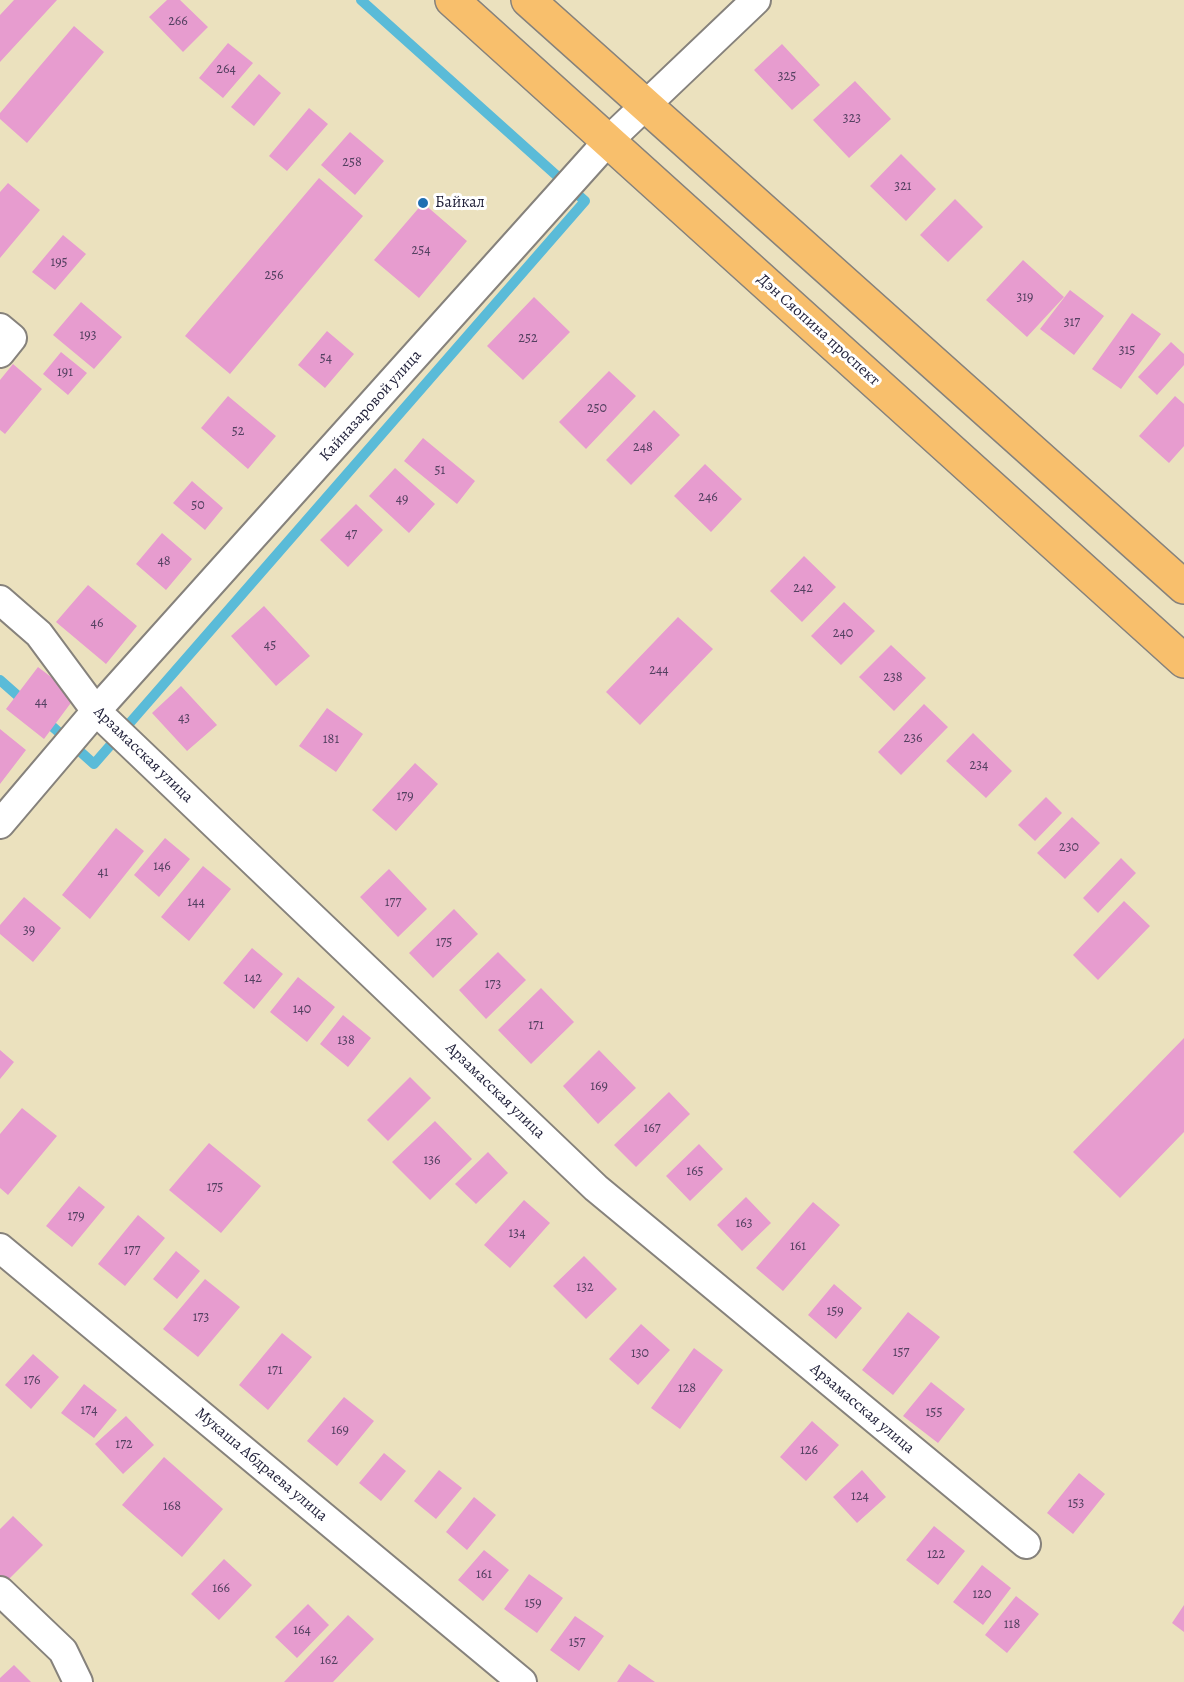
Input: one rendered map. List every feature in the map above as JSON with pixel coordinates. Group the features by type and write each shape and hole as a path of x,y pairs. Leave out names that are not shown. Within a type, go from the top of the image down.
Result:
{"main road":[{"name":"Дэн Сяопина проспект","path":"452,0 1184,661"},
{"path":"528,0 1184,587"}],"street":[{"name":"Кайназаровой улица","path":"0,824 96,711 608,141 756,0"},
{"path":"0,328 12,338 0,353"},
{"name":"Арзамасская улица","path":"0,600 39,634 96,711 596,1188 1026,1544"},
{"name":"Мукаша Абдраева улица","path":"0,1248 522,1682"},
{"path":"0,1591 63,1651 78,1682"}],"building":[{"path":"14,0 57,0 0,62 0,15"},
{"path":"167,0 180,0 208,27 183,52 149,17"},
{"path":"74,26 104,52 27,143 0,119 0,113"},
{"path":"228,43 253,63 223,98 199,78"},
{"path":"782,44 820,85 792,110 754,70"},
{"path":"259,74 281,93 254,126 231,107"},
{"path":"855,81 891,119 849,158 813,120"},
{"path":"309,108 328,124 287,171 269,156"},
{"path":"350,132 384,161 355,195 321,165"},
{"path":"901,154 936,189 906,221 870,186"},
{"path":"319,178 363,216 230,374 185,336"},
{"path":"8,183 40,210 0,258 0,192"},
{"path":"955,199 983,227 948,262 920,235"},
{"path":"423,203 467,241 419,298 374,260"},
{"path":"63,235 86,254 55,290 32,272"},
{"path":"1023,260 1064,297 1027,337 986,300"},
{"path":"1070,290 1104,316 1074,355 1040,329"},
{"path":"534,297 570,332 523,380 487,346"},
{"path":"81,302 122,337 94,369 53,335"},
{"path":"1132,313 1161,334 1121,389 1092,369"},
{"path":"327,331 354,354 325,388 298,365"},
{"path":"1171,342 1184,354 1184,365 1157,395 1138,377"},
{"path":"61,352 87,373 68,395 43,374"},
{"path":"13,364 42,389 5,434 0,430 0,380"},
{"path":"609,371 636,396 586,449 559,422"},
{"path":"228,396 276,436 248,469 201,428"},
{"path":"1175,396 1184,404 1184,446 1169,463 1139,436"},
{"path":"654,410 680,435 631,485 606,460"},
{"path":"423,438 475,481 457,504 404,461"},
{"path":"705,464 742,499 711,532 674,496"},
{"path":"395,468 435,504 409,533 369,496"},
{"path":"192,481 223,508 205,530 173,503"},
{"path":"356,504 383,530 348,567 320,540"},
{"path":"162,533 192,559 166,590 136,564"},
{"path":"804,556 836,587 802,622 770,591"},
{"path":"88,585 137,626 106,664 56,622"},
{"path":"844,602 875,631 841,665 811,636"},
{"path":"264,606 310,656 276,686 231,636"},
{"path":"678,617 713,649 640,725 606,692"},
{"path":"891,645 926,678 894,711 859,677"},
{"path":"38,667 76,696 44,739 6,709"},
{"path":"181,686 217,725 187,751 152,713"},
{"path":"924,704 948,727 901,775 878,752"},
{"path":"327,708 363,734 336,772 299,746"},
{"path":"0,729 26,750 0,784"},
{"path":"973,733 1012,771 986,798 946,761"},
{"path":"415,763 438,784 396,831 372,810"},
{"path":"1046,797 1062,813 1035,841 1018,825"},
{"path":"1072,817 1100,843 1065,879 1037,853"},
{"path":"116,828 144,851 90,919 62,895"},
{"path":"165,838 190,859 159,897 134,875"},
{"path":"1121,858 1136,873 1098,913 1083,898"},
{"path":"203,866 231,889 189,941 161,917"},
{"path":"389,869 427,909 398,937 360,897"},
{"path":"24,897 61,928 33,962 0,934 0,925"},
{"path":"1124,901 1150,926 1098,980 1073,955"},
{"path":"454,909 478,934 433,978 409,953"},
{"path":"252,948 283,974 254,1009 223,983"},
{"path":"498,952 526,980 486,1019 459,990"},
{"path":"298,977 335,1007 307,1042 270,1012"},
{"path":"541,988 574,1022 531,1064 498,1030"},
{"path":"343,1015 371,1038 348,1067 320,1044"},
{"path":"1184,1038 1184,1132 1120,1198 1073,1152"},
{"path":"0,1050 14,1062 0,1079"},
{"path":"599,1050 636,1088 598,1124 563,1086"},
{"path":"410,1077 431,1098 388,1141 367,1120"},
{"path":"669,1092 690,1114 636,1167 614,1145"},
{"path":"22,1108 57,1136 8,1195 0,1188 0,1134"},
{"path":"435,1121 472,1159 430,1200 392,1162"},
{"path":"209,1143 261,1186 221,1233 169,1190"},
{"path":"699,1144 723,1169 690,1201 666,1176"},
{"path":"488,1152 508,1173 476,1204 455,1184"},
{"path":"79,1186 105,1207 72,1247 46,1226"},
{"path":"746,1197 771,1223 742,1251 717,1225"},
{"path":"524,1200 550,1223 510,1268 484,1245"},
{"path":"813,1202 840,1225 783,1291 756,1268"},
{"path":"138,1215 165,1238 125,1286 98,1264"},
{"path":"176,1251 200,1271 177,1299 153,1279"},
{"path":"584,1256 617,1289 586,1319 553,1286"},
{"path":"205,1279 240,1307 198,1357 163,1329"},
{"path":"834,1284 862,1308 836,1339 808,1315"},
{"path":"908,1312 940,1337 893,1395 862,1370"},
{"path":"641,1324 670,1350 638,1385 609,1359"},
{"path":"282,1333 312,1357 268,1410 239,1385"},
{"path":"694,1348 723,1370 680,1429 651,1408"},
{"path":"33,1354 59,1377 31,1409 5,1385"},
{"path":"931,1382 965,1409 938,1443 903,1416"},
{"path":"84,1384 117,1410 94,1438 61,1413"},
{"path":"344,1397 374,1421 337,1466 307,1441"},
{"path":"126,1416 154,1445 123,1474 95,1444"},
{"path":"812,1421 839,1445 806,1481 780,1457"},
{"path":"384,1453 406,1471 381,1501 359,1483"},
{"path":"164,1457 223,1509 182,1557 122,1505"},
{"path":"439,1470 462,1488 436,1519 414,1501"},
{"path":"862,1470 886,1497 857,1523 833,1497"},
{"path":"1079,1473 1105,1494 1073,1534 1047,1513"},
{"path":"474,1497 496,1515 467,1550 446,1532"},
{"path":"13,1516 43,1545 4,1584 0,1580 0,1529"},
{"path":"934,1526 965,1551 938,1585 906,1560"},
{"path":"484,1550 509,1570 483,1601 458,1580"},
{"path":"224,1559 252,1585 219,1620 191,1594"},
{"path":"982,1565 1011,1588 983,1625 953,1602"},
{"path":"529,1574 563,1598 537,1633 504,1609"},
{"path":"1016,1596 1039,1614 1007,1653 985,1635"},
{"path":"308,1604 329,1625 297,1658 275,1637"},
{"path":"1184,1605 1184,1632 1172,1623"},
{"path":"348,1615 374,1639 333,1682 284,1682"},
{"path":"575,1616 604,1636 579,1671 550,1650"},
{"path":"629,1664 655,1682 617,1682"},
{"path":"14,1665 31,1682 0,1682 0,1678"}],"waterway":[{"path":"44,719 94,764 585,201 361,0"},
{"path":"0,680 26,703"}],"place":[{"name":"Байкал","path":"423,203"}]}
